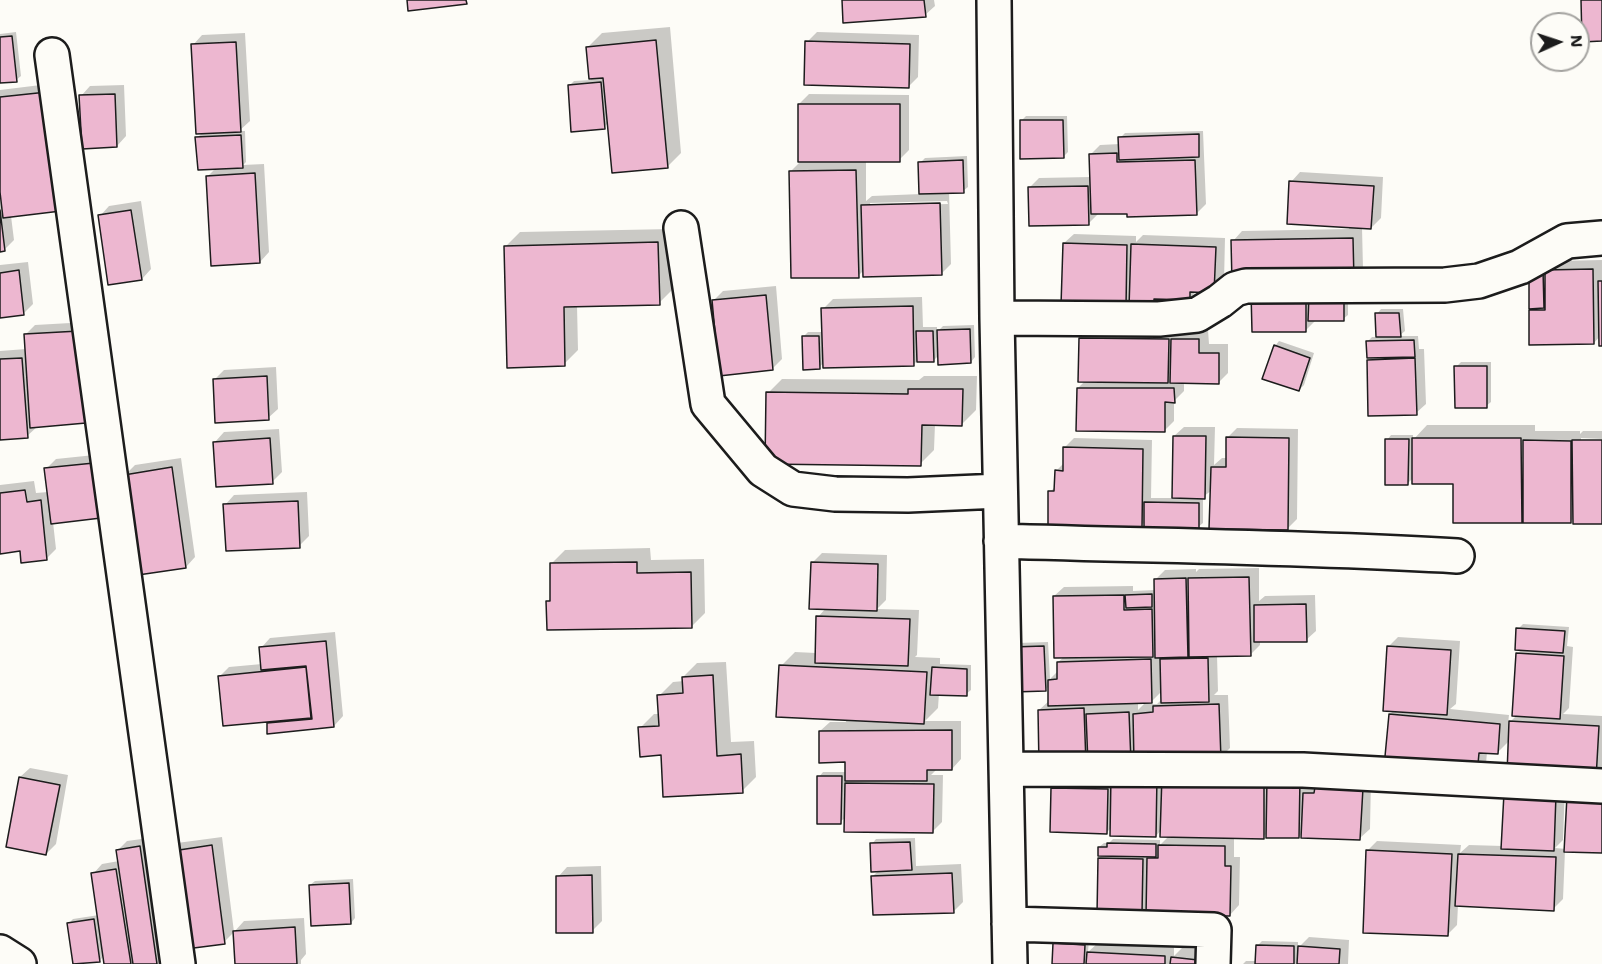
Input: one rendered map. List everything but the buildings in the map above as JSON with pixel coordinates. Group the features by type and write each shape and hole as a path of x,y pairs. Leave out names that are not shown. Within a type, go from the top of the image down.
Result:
{"street":[{"path":"994,0 997,318 1010,964"},
{"path":"52,55 178,964"},
{"path":"681,228 708,404 763,470 793,489 835,494 908,495 1000,491"},
{"path":"997,318 1160,319 1197,315 1235,289 1246,286 1445,285 1479,281 1520,267 1567,240 1602,238"},
{"path":"1001,541 1258,549 1345,549 1457,556"},
{"path":"1006,769 1302,770 1602,786"},
{"path":"1009,924 1214,930 1213,964"},
{"path":"0,951 19,964"}]}
